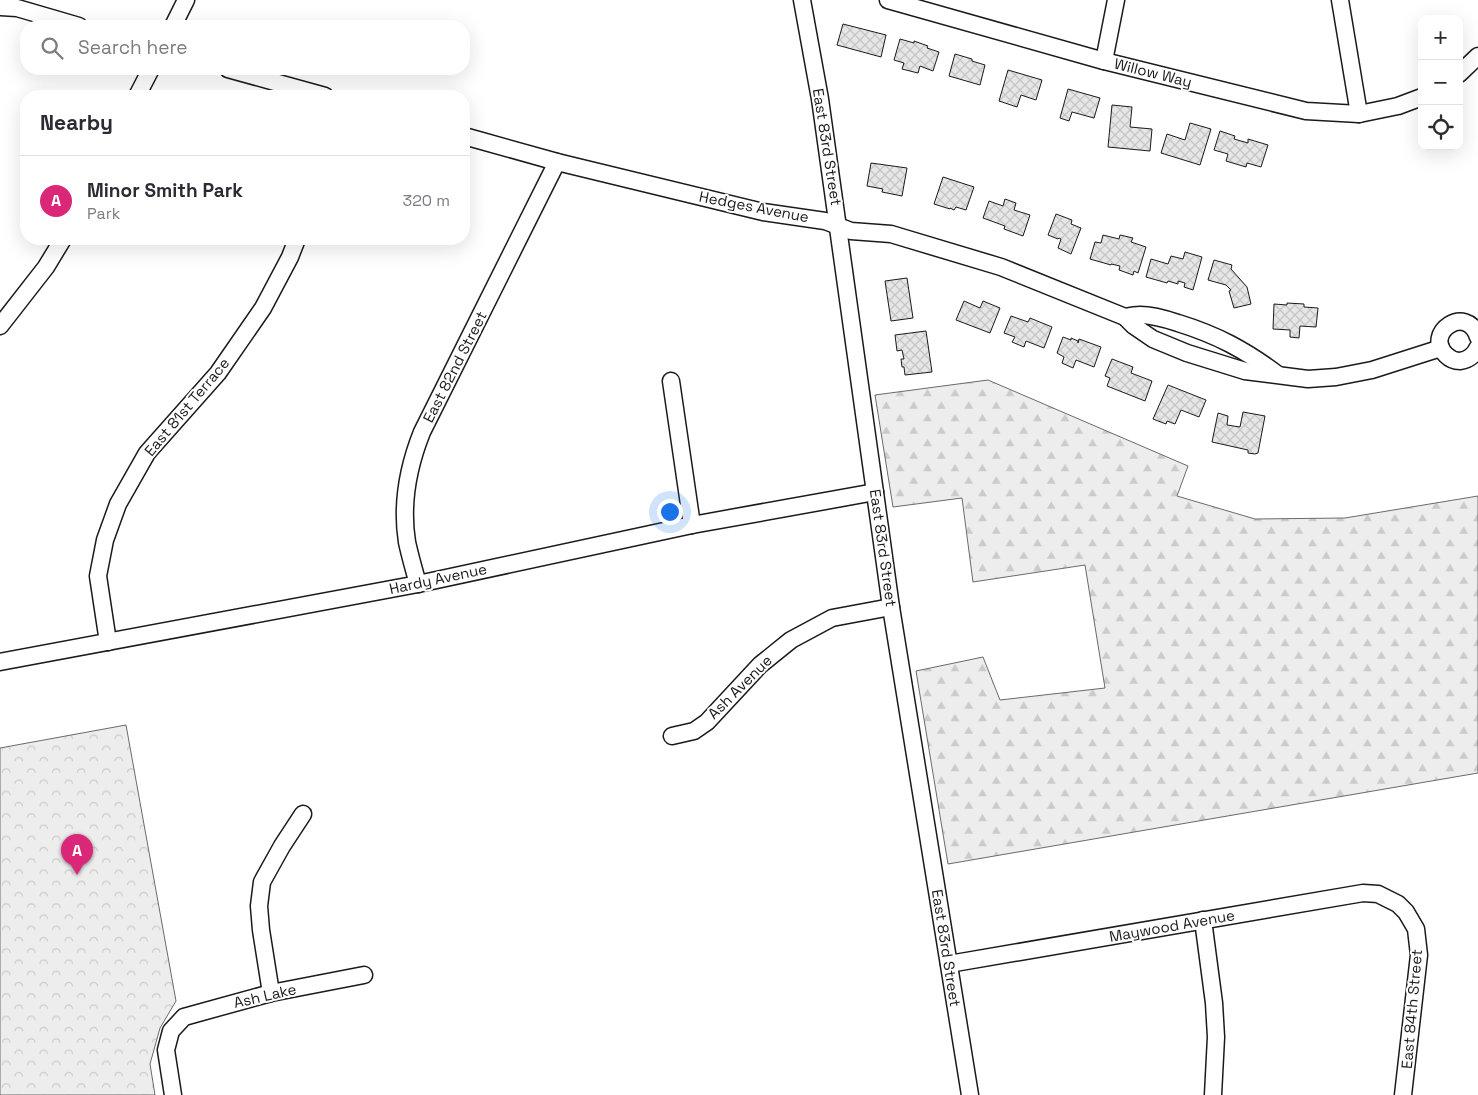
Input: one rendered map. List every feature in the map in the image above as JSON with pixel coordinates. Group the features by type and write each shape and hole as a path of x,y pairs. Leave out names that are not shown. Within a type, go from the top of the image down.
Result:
{"street":[{"path":"176,20 186,0"},
{"name":"East 83rd Street","path":"802,0 820,98 839,226 891,608 970,1095"},
{"name":"Willow Way","path":"888,0 1104,61 1306,111 1359,114 1398,106 1418,98"},
{"path":"1104,61 1116,0"},
{"path":"1340,0 1359,114"},
{"path":"0,7 17,8 58,20"},
{"path":"1463,70 1478,56"},
{"path":"140,90 148,75"},
{"path":"250,75 303,90"},
{"name":"Hedges Avenue","path":"470,138 557,162 764,212 825,221 852,231 891,234 1001,267 1125,317"},
{"name":"East 82nd Street","path":"418,584 408,542 405,517 406,486 413,455 422,432 557,162"},
{"path":"0,326 46,267 59,245"},
{"name":"East 81st Terrace","path":"108,642 98,576 105,540 118,504 147,453 218,373 263,308 295,245"},
{"path":"1125,317 1140,315 1160,317 1191,327 1226,341 1277,374"},
{"path":"1125,317 1134,326 1153,339 1187,354 1245,371 1308,379 1336,377 1372,370 1441,348"},
{"path":"1478,336 1474,328 1469,324 1456,322 1449,324 1444,329 1440,341 1444,353 1448,357 1460,361 1472,356 1478,347"},
{"path":"671,381 692,525"},
{"name":"Hardy Avenue","path":"0,662 418,584 692,525 875,492"},
{"name":"Ash Avenue","path":"672,736 694,731 706,722 760,665 792,640 832,618 891,608"},
{"path":"271,993 260,930 259,906 262,882 278,852 303,814"},
{"name":"Maywood Avenue","path":"950,964 1363,893 1378,894 1394,901"},
{"name":"East 84th Street","path":"1394,901 1406,912 1416,929 1419,955 1403,1095"},
{"path":"1203,920 1214,1003 1216,1036 1213,1095"},
{"name":"Ash Lake","path":"173,1095 166,1050 171,1031 184,1017 271,993 364,975"}],"green space":[{"path":"988,380 1188,466 1177,496 1255,519 1345,518 1478,496 1478,773 948,864 916,671 983,657 1000,700 1105,688 1085,565 973,582 962,498 893,507 875,395"},
{"path":"126,725 176,1001 160,1028 150,1064 155,1095 0,1095 0,748"}],"building":[{"path":"843,24 886,35 881,57 837,45"},
{"path":"900,39 914,43 914,41 939,52 933,71 920,66 918,73 902,69 904,63 894,60"},
{"path":"955,54 985,65 980,85 949,76"},
{"path":"1008,70 1042,80 1036,100 1021,95 1017,107 999,101"},
{"path":"1068,89 1100,98 1094,118 1072,112 1069,121 1060,118"},
{"path":"1112,105 1132,107 1130,127 1152,129 1150,151 1108,147"},
{"path":"1190,123 1211,129 1200,165 1161,153 1167,134 1185,140"},
{"path":"1220,131 1235,136 1234,139 1248,143 1248,139 1268,145 1261,167 1247,163 1246,167 1226,161 1228,154 1214,150"},
{"path":"871,163 907,168 902,196 882,192 883,189 867,186"},
{"path":"943,177 974,187 966,210 956,207 954,210 934,204"},
{"path":"1005,199 1016,203 1014,210 1030,215 1023,236 1004,229 1005,226 983,218 989,201 1003,206"},
{"path":"1056,214 1072,220 1071,224 1081,228 1071,254 1058,248 1061,239 1048,235"},
{"path":"1103,235 1119,239 1120,235 1133,238 1131,242 1146,247 1138,273 1134,271 1133,275 1119,270 1120,266 1090,259 1095,242 1101,243"},
{"path":"1185,252 1202,257 1193,290 1184,287 1185,283 1178,281 1178,284 1168,281 1167,283 1146,277 1151,259 1168,264 1171,256 1183,259"},
{"path":"1214,260 1232,265 1231,269 1247,287 1251,304 1234,308 1229,291 1231,290 1226,285 1208,280"},
{"path":"907,278 913,318 891,321 885,281"},
{"path":"964,301 980,308 983,301 1000,308 990,333 956,320"},
{"path":"1287,303 1304,304 1304,307 1318,308 1316,327 1300,326 1299,338 1290,337 1290,330 1273,329 1274,304 1287,305"},
{"path":"1011,316 1028,322 1030,318 1052,327 1044,348 1026,341 1024,347 1012,342 1015,337 1004,333"},
{"path":"926,331 932,372 905,375 901,359 904,359 902,350 897,351 895,335"},
{"path":"1063,337 1071,340 1071,338 1078,341 1078,343 1079,339 1101,347 1094,367 1076,360 1073,368 1062,363 1064,357 1057,353"},
{"path":"1112,359 1133,367 1131,373 1152,381 1145,401 1107,386 1110,378 1105,376"},
{"path":"1168,385 1206,400 1199,417 1181,410 1175,424 1167,421 1166,424 1153,419"},
{"path":"1243,412 1265,416 1258,453 1255,454 1248,453 1248,450 1212,442 1218,413 1228,416 1227,425 1240,427"}],"place":[{"name":"Minor Smith Park","path":"77,875"}]}
